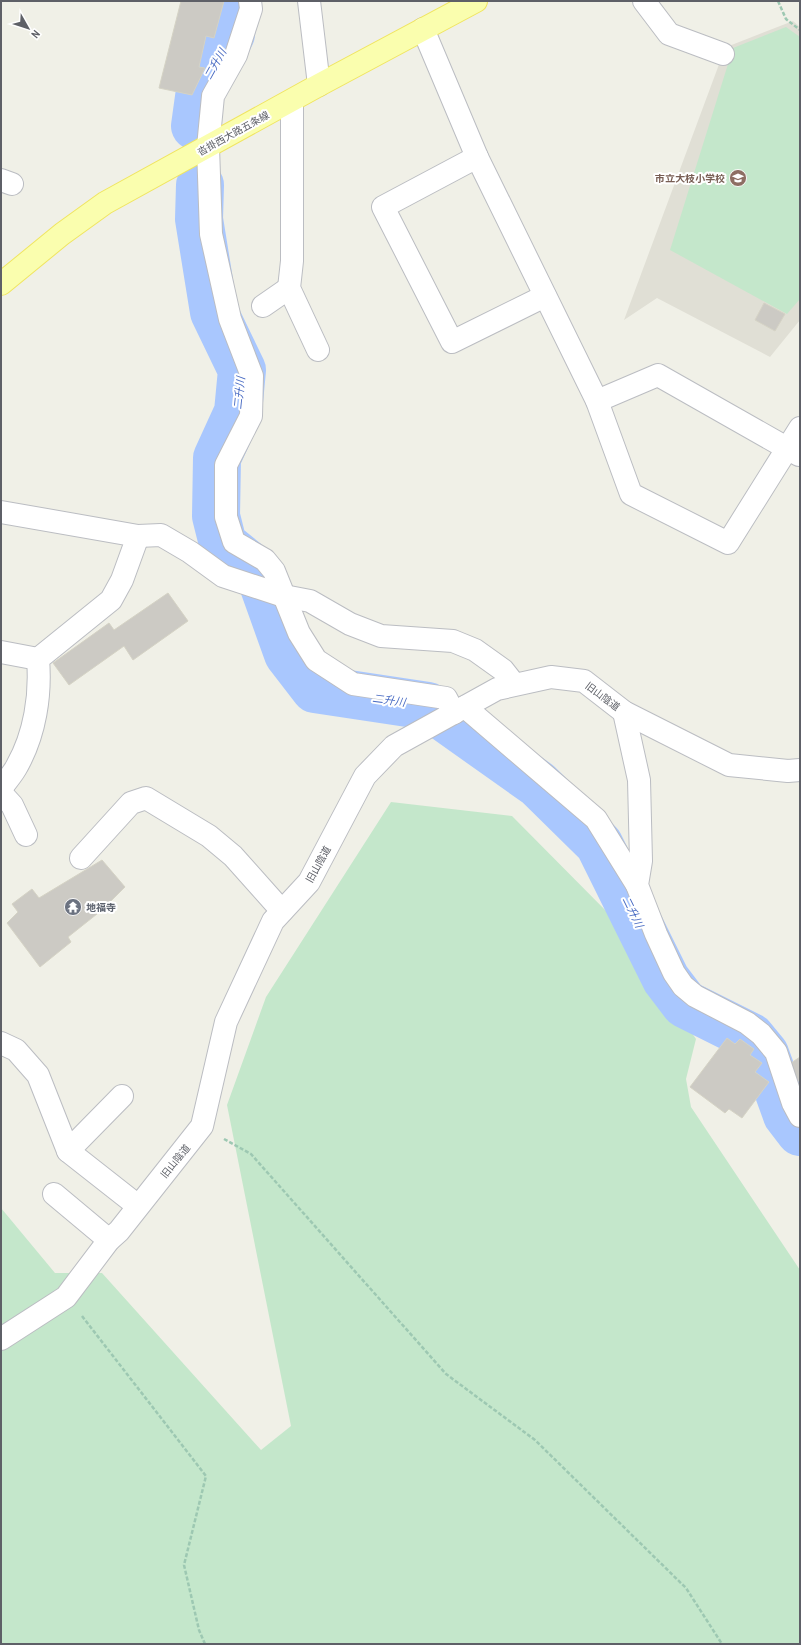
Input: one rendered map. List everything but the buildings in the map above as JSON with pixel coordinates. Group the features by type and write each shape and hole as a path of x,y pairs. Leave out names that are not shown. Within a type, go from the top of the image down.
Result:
{"main road":[{"name":"沓掛西大路五条線","path":"1,284 62,234 106,203 319,85 476,1"}],"street":[{"path":"250,1 251,9 236,55 213,96 208,146 211,234 230,319 252,376 251,416 226,465 226,517 234,542 264,560 274,571 299,633 316,660 354,684 446,698 596,819 637,885 656,934 674,973 683,986 695,996 747,1023 761,1034 776,1052 793,1103 800,1116"},
{"path":"309,1 319,85"},
{"path":"644,1 669,34 723,54"},
{"path":"423,29 477,157 597,402 631,494 728,543 794,452 800,428"},
{"path":"292,100 292,261 289,288 318,350"},
{"path":"477,157 383,207 452,342 545,296"},
{"path":"264,306 289,288"},
{"path":"597,402 658,375 794,452"},
{"path":"1,512 138,536 161,534 190,552 223,576 284,596 310,601 350,624 381,636 453,641 468,647 475,650 502,670 514,684"},
{"path":"1,652 38,659 111,600 122,580 138,536"},
{"path":"1,789 17,766 30,735 37,706 40,678 38,659"},
{"name":"旧山陰道","path":"1,1339 66,1297 109,1240 119,1231 202,1126 226,1022 273,921 309,882 365,776 394,746 497,689 551,677 584,681 624,712 729,765 788,771 800,770"},
{"path":"624,712 639,780 641,861 637,885"},
{"path":"1,793 12,805 26,835"},
{"path":"81,858 131,802 146,798 209,836 233,856 282,911"},
{"path":"1,1043 16,1050 38,1075 68,1151 138,1206"},
{"path":"68,1151 122,1096"},
{"path":"54,1194 109,1240"}],"path":[{"path":"778,1 786,19 800,30"},
{"path":"202,1126 251,1154 446,1374 534,1440 686,1588 722,1644"},
{"path":"66,1297 206,1476 184,1566 199,1630 205,1644"}],"shaded area":[{"name":"市立大枝小学校","path":"793,21 800,27 800,320 770,357 657,298 624,320 721,59 674,24 729,46"}],"green space":[{"name":"市立大枝小学校","path":"786,27 800,37 800,299 787,314 670,250 733,48"},
{"path":"391,802 512,816 616,921 696,1039 686,1079 691,1107 800,1270 800,1644 1,1644 1,1208 55,1273 102,1273 261,1450 291,1426 227,1105 266,997"}],"waterway":[{"name":"二升川","path":"195,126 200,90 218,61 231,34 235,1"},
{"name":"二升川","path":"200,185 199,219 214,312 242,370 238,412 217,458 216,516 223,544 259,573 288,654 315,689 428,706 538,784 599,844 666,979 685,1004 751,1037 765,1054 787,1115 800,1132"}],"place":[{"name":"市立大枝小学校","path":"738,178"},
{"name":"地福寺","path":"73,907"}]}
